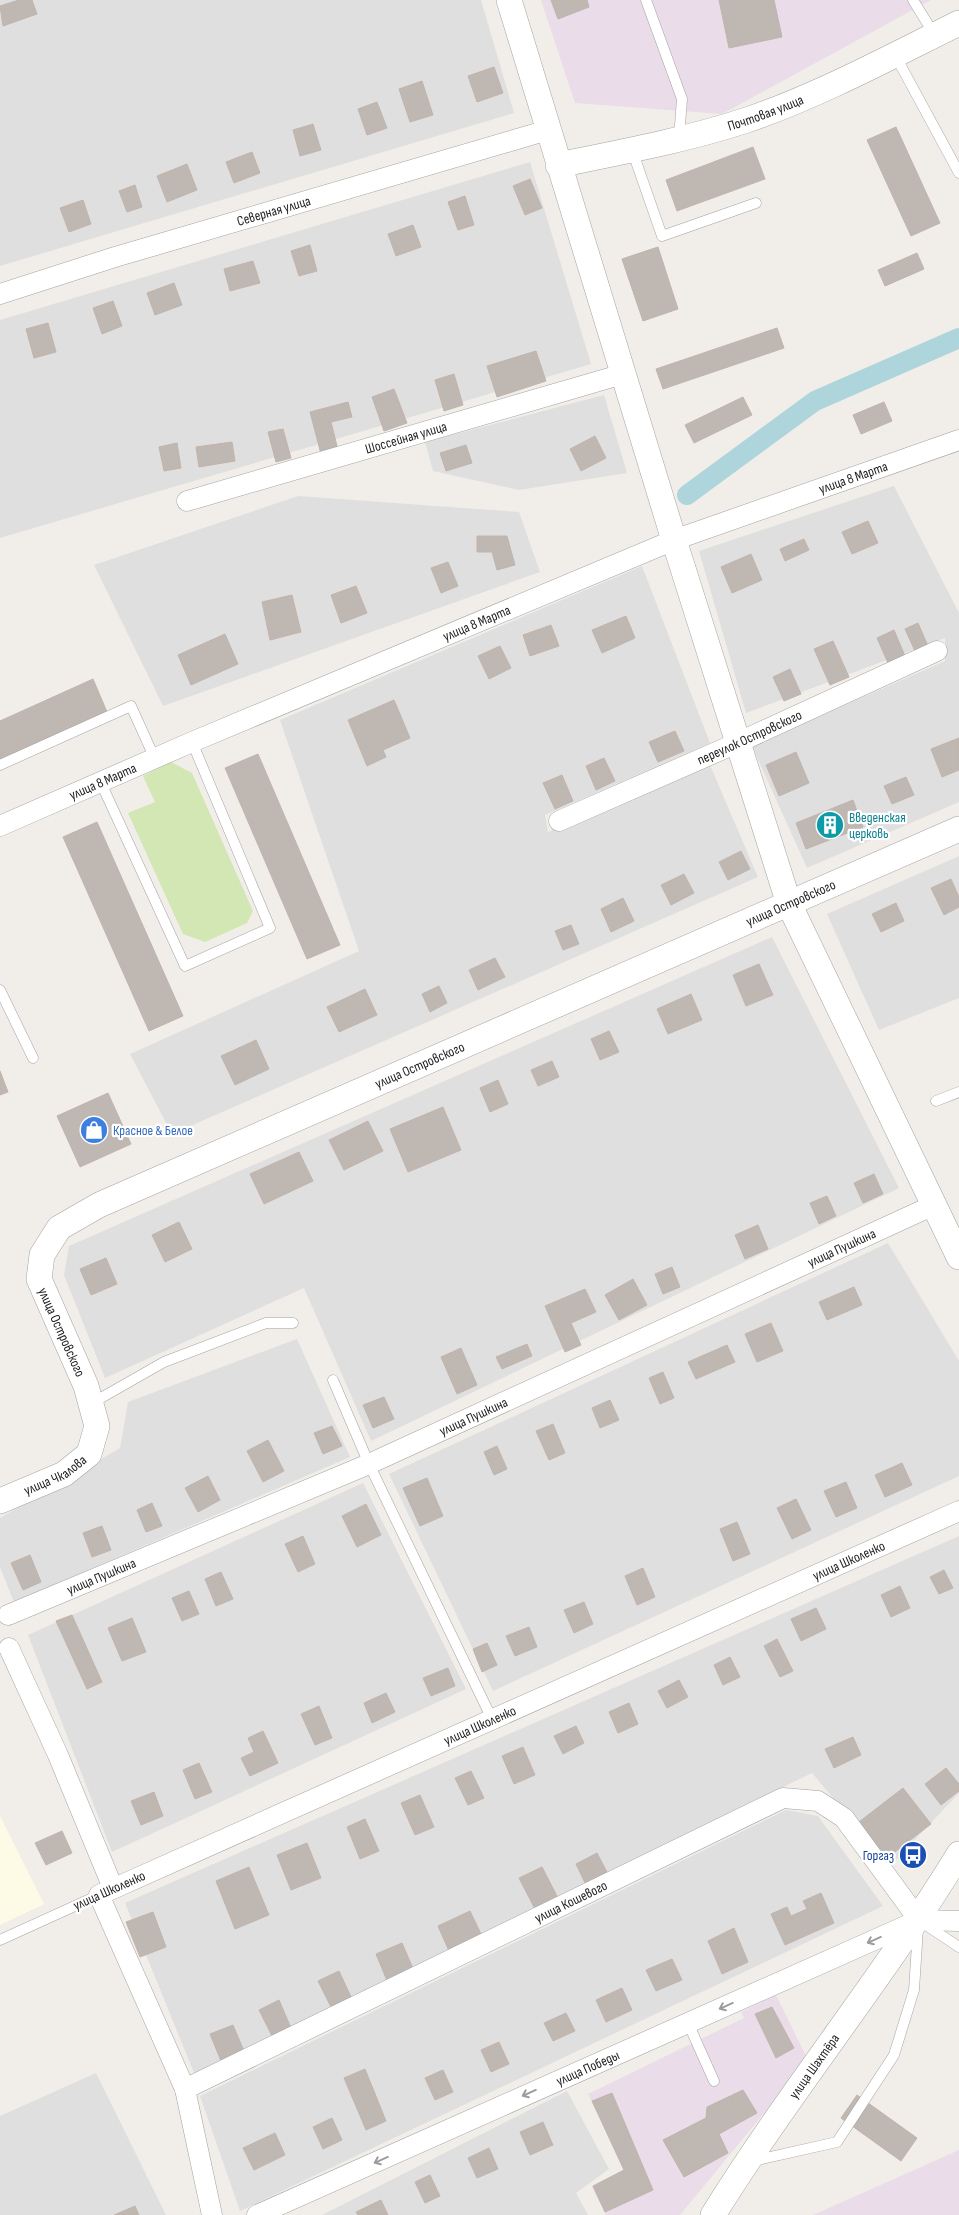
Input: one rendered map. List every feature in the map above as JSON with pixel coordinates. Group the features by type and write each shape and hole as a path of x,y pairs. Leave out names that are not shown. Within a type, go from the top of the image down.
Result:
{"street":[{"path":"509,0 674,540 789,904 959,1257"},
{"name":"Почтовая улица","path":"558,165 679,139 748,120 810,95 959,24"},
{"name":"Северная улица","path":"0,294 115,258 548,130"},
{"name":"Шоссейная улица","path":"188,501 623,374"},
{"name":"улица 8 Марта","path":"0,826 192,742 674,540 959,440"},
{"name":"переулок Островского","path":"559,820 737,743 937,651"},
{"name":"улица Островского","path":"91,1404 86,1386 39,1279 42,1256 59,1228 99,1205 959,829"},
{"name":"улица Пушкина","path":"8,1615 369,1464 934,1205"},
{"name":"улица Чкалова","path":"0,1501 64,1474 88,1454 97,1426 91,1404"},
{"name":"улица Школенко","path":"106,1891 959,1511"},
{"path":"9,1648 58,1755 106,1891 184,2089 212,2215"},
{"name":"улица Кошевого","path":"184,2089 783,1798 818,1802 844,1818 918,1920"},
{"name":"улица Шахтёра","path":"713,2215 745,2163 918,1920 959,1854"},
{"path":"918,1920 959,1921"},
{"name":"улица Победы","path":"257,2215 918,1920"}],"lane":[{"path":"646,0 682,99 679,139"},
{"path":"913,0 935,35"},
{"path":"894,54 959,173"},
{"path":"632,149 662,236 756,203"},
{"path":"0,765 131,706 155,759"},
{"path":"101,783 185,966 270,928 192,742"},
{"path":"0,990 33,1058"},
{"path":"936,1101 959,1092"},
{"path":"91,1404 164,1362 266,1323 293,1323"},
{"path":"333,1380 369,1464 492,1719"},
{"name":"улица Школенко","path":"0,1940 106,1891"},
{"path":"918,1920 959,1947"},
{"path":"745,2163 836,2142 894,2055 914,1990 918,1920"},
{"path":"688,2023 714,2081"}],"shaded area":[{"path":"0,0 481,0 514,113 0,266"},
{"path":"541,0 931,0 722,114 575,103"},
{"path":"530,162 591,364 0,538 0,320"},
{"path":"604,395 627,473 519,490 433,471 425,442"},
{"path":"894,486 959,613 959,802 807,868 752,746 945,661 945,638 746,713 699,551"},
{"path":"298,496 519,512 540,572 163,706 94,565"},
{"path":"642,566 710,743 545,815 548,832 710,765 758,877 172,1134 130,1054 359,951 280,720"},
{"path":"959,856 959,998 879,1030 827,914"},
{"path":"772,937 899,1188 371,1441 304,1288 105,1378 64,1275 69,1246"},
{"path":"888,1243 959,1361 959,1476 493,1691 389,1474"},
{"path":"297,1339 350,1457 14,1602 0,1567 0,1518 120,1448 128,1402"},
{"path":"363,1483 466,1689 112,1852 28,1635"},
{"path":"959,1536 959,1793 890,1866 812,1773 194,2073 125,1903"},
{"path":"786,1810 818,1816 883,1906 240,2211 200,2096"},
{"path":"0,1816 44,1904 0,1925"},
{"path":"776,1995 808,2060 680,2215 606,2215 592,2187 626,2170 588,2094 744,2018 741,2012"},
{"path":"96,2073 166,2215 0,2215 0,2116"},
{"path":"567,2091 609,2169 576,2193 588,2215 322,2215"},
{"path":"959,2150 959,2215 813,2215"}],"green space":[{"path":"171,762 192,773 253,911 247,923 205,942 183,934 128,813 155,802 143,776"}],"building":[{"path":"19,0 32,0 37,14 3,26 0,6"},
{"path":"551,0 587,0 589,7 558,19"},
{"path":"719,0 774,0 782,37 729,48"},
{"path":"494,67 503,93 477,102 468,76"},
{"path":"422,81 433,115 410,122 399,89"},
{"path":"377,102 387,128 367,135 358,109"},
{"path":"313,124 321,150 300,156 293,130"},
{"path":"896,127 940,223 911,236 867,140"},
{"path":"753,147 765,179 677,211 666,180"},
{"path":"252,152 260,173 234,183 226,162"},
{"path":"187,164 197,190 167,202 157,176"},
{"path":"530,179 542,208 525,215 513,186"},
{"path":"135,185 142,207 127,212 119,191"},
{"path":"465,196 474,225 458,230 448,202"},
{"path":"83,200 91,224 69,232 60,208"},
{"path":"413,225 421,247 396,256 388,234"},
{"path":"310,245 317,271 299,276 291,251"},
{"path":"658,247 678,309 643,321 622,259"},
{"path":"917,253 924,269 885,286 878,270"},
{"path":"253,261 260,283 230,291 224,269"},
{"path":"174,283 182,305 155,315 147,293"},
{"path":"113,301 122,326 102,334 93,308"},
{"path":"48,323 56,352 34,358 26,329"},
{"path":"777,328 784,348 663,389 656,369"},
{"path":"536,351 546,381 497,397 487,366"},
{"path":"454,374 463,405 444,411 435,380"},
{"path":"394,389 407,423 384,431 372,397"},
{"path":"743,397 752,415 694,443 685,425"},
{"path":"348,402 352,417 331,422 338,450 321,454 310,412"},
{"path":"884,402 892,421 861,434 853,415"},
{"path":"283,429 291,458 276,462 268,432"},
{"path":"595,436 606,458 581,471 570,449"},
{"path":"232,442 235,461 199,467 196,447"},
{"path":"177,443 181,468 164,471 159,447"},
{"path":"466,445 472,463 446,471 440,453"},
{"path":"868,521 878,543 852,554 842,532"},
{"path":"477,536 507,536 515,565 497,570 492,552 477,552"},
{"path":"804,539 809,550 785,561 780,549"},
{"path":"751,554 762,580 732,593 721,567"},
{"path":"448,562 458,586 441,593 431,568"},
{"path":"356,586 367,613 341,623 331,595"},
{"path":"292,595 301,632 270,640 262,602"},
{"path":"626,616 635,638 602,653 592,630"},
{"path":"918,623 928,646 915,651 905,629"},
{"path":"551,625 559,646 530,656 523,635"},
{"path":"894,630 905,656 888,663 877,638"},
{"path":"225,634 238,664 191,685 178,655"},
{"path":"833,641 849,677 830,685 814,649"},
{"path":"500,646 511,668 489,679 478,656"},
{"path":"790,669 801,694 784,701 773,677"},
{"path":"93,679 107,712 0,759 0,721"},
{"path":"394,700 410,738 383,750 386,757 367,766 348,720"},
{"path":"675,731 684,751 658,762 649,742"},
{"path":"959,738 959,770 942,777 931,749"},
{"path":"796,752 809,783 779,796 766,765"},
{"path":"258,754 340,945 307,959 225,768"},
{"path":"604,758 615,781 596,790 586,766"},
{"path":"562,775 573,801 555,809 543,783"},
{"path":"906,777 914,795 892,804 884,786"},
{"name":"Введенская церковь","path":"853,800 863,827 806,849 796,823"},
{"path":"97,822 183,1016 149,1031 63,837"},
{"path":"741,851 750,869 728,880 719,862"},
{"path":"684,874 694,893 671,905 661,885"},
{"path":"951,879 959,897 959,907 944,915 931,888"},
{"path":"623,898 634,921 611,932 601,909"},
{"path":"896,903 904,921 881,932 872,914"},
{"path":"571,925 579,944 563,950 555,931"},
{"path":"495,958 505,977 478,990 469,970"},
{"path":"759,964 773,995 746,1006 733,975"},
{"path":"439,986 447,1003 430,1012 422,994"},
{"path":"365,989 377,1015 339,1032 327,1007"},
{"path":"691,994 702,1020 668,1034 657,1009"},
{"path":"609,1031 619,1052 600,1060 591,1039"},
{"path":"256,1040 269,1069 235,1085 221,1056"},
{"path":"552,1061 559,1077 538,1086 531,1070"},
{"path":"0,1071 8,1092 0,1095"},
{"path":"498,1080 508,1104 490,1112 480,1088"},
{"name":"Красное & Белое","path":"108,1093 131,1144 80,1167 57,1116"},
{"path":"443,1107 461,1150 408,1172 390,1129"},
{"path":"368,1121 383,1151 344,1170 329,1140"},
{"path":"299,1152 313,1181 264,1204 250,1174"},
{"path":"874,1174 883,1194 863,1203 854,1183"},
{"path":"827,1196 836,1216 819,1224 810,1203"},
{"path":"179,1222 192,1249 165,1262 152,1235"},
{"path":"758,1225 768,1249 745,1259 735,1235"},
{"path":"106,1258 117,1284 91,1295 80,1269"},
{"path":"672,1267 680,1287 663,1294 655,1274"},
{"path":"633,1279 647,1305 619,1320 605,1295"},
{"path":"854,1287 862,1305 827,1320 819,1302"},
{"path":"585,1289 596,1312 571,1323 581,1345 565,1352 545,1306"},
{"path":"771,1323 783,1351 757,1362 745,1334"},
{"path":"527,1344 532,1356 502,1369 496,1357"},
{"path":"727,1345 735,1362 696,1379 688,1362"},
{"path":"461,1348 477,1385 457,1394 441,1357"},
{"path":"663,1372 674,1398 660,1404 649,1378"},
{"path":"384,1397 394,1419 373,1428 363,1405"},
{"path":"610,1400 619,1420 600,1428 592,1408"},
{"path":"553,1424 565,1453 549,1460 536,1431"},
{"path":"332,1426 342,1446 323,1454 314,1433"},
{"path":"268,1440 284,1471 263,1482 247,1451"},
{"path":"497,1446 507,1469 494,1475 484,1452"},
{"path":"902,1463 912,1485 885,1497 875,1475"},
{"path":"208,1476 220,1500 198,1512 185,1488"},
{"path":"427,1478 443,1516 420,1526 403,1488"},
{"path":"846,1482 857,1508 836,1517 824,1491"},
{"path":"796,1499 811,1530 792,1539 777,1508"},
{"path":"152,1503 162,1526 146,1532 137,1510"},
{"path":"366,1504 381,1535 357,1547 342,1516"},
{"path":"737,1522 750,1554 733,1561 720,1529"},
{"path":"102,1526 111,1550 92,1557 83,1533"},
{"path":"303,1536 315,1564 298,1572 285,1544"},
{"path":"30,1555 41,1582 23,1590 11,1563"},
{"path":"643,1568 655,1597 637,1605 625,1576"},
{"path":"944,1570 953,1588 939,1594 930,1577"},
{"path":"221,1572 233,1599 216,1606 205,1579"},
{"path":"900,1586 910,1608 891,1617 881,1595"},
{"path":"189,1591 199,1614 182,1621 172,1598"},
{"path":"584,1602 593,1624 574,1633 564,1610"},
{"path":"816,1608 826,1629 801,1641 791,1619"},
{"path":"72,1615 102,1682 87,1689 56,1621"},
{"path":"132,1618 146,1652 122,1661 108,1628"},
{"path":"529,1627 537,1647 515,1656 506,1636"},
{"path":"777,1639 793,1671 780,1677 764,1646"},
{"path":"487,1643 497,1665 482,1672 473,1649"},
{"path":"730,1657 740,1677 723,1685 714,1665"},
{"path":"448,1668 455,1686 431,1696 423,1678"},
{"path":"679,1680 688,1697 667,1708 658,1691"},
{"path":"386,1693 395,1712 372,1723 364,1703"},
{"path":"629,1703 638,1724 618,1733 609,1712"},
{"path":"319,1706 332,1738 315,1745 301,1714"},
{"path":"576,1726 584,1743 563,1754 554,1736"},
{"path":"263,1731 278,1763 250,1776 241,1758 254,1752 248,1738"},
{"path":"853,1737 861,1755 834,1768 825,1749"},
{"path":"523,1747 535,1775 514,1784 502,1756"},
{"path":"199,1763 212,1792 195,1799 183,1770"},
{"path":"946,1768 959,1784 959,1791 941,1805 925,1784"},
{"path":"471,1771 484,1798 468,1805 455,1778"},
{"path":"903,1788 931,1824 887,1858 859,1822"},
{"path":"154,1792 163,1816 141,1825 131,1801"},
{"path":"420,1795 434,1827 415,1835 401,1803"},
{"path":"365,1819 379,1851 360,1859 347,1827"},
{"path":"62,1831 72,1853 46,1865 35,1843"},
{"path":"307,1843 321,1878 291,1890 277,1855"},
{"path":"597,1853 608,1874 586,1885 576,1864"},
{"path":"249,1867 269,1915 235,1929 216,1881"},
{"path":"542,1867 559,1900 536,1911 519,1878"},
{"path":"821,1893 834,1923 785,1945 771,1914 787,1907 791,1916 807,1909 803,1901"},
{"path":"470,1911 482,1936 449,1951 438,1926"},
{"path":"153,1912 166,1947 140,1957 126,1922"},
{"path":"734,1928 748,1962 722,1974 708,1941"},
{"path":"402,1943 415,1973 388,1983 376,1954"},
{"path":"672,1959 682,1980 656,1991 646,1970"},
{"path":"339,1971 352,1999 332,2009 318,1981"},
{"path":"622,1988 632,2010 606,2022 596,2000"},
{"path":"279,2000 291,2028 273,2038 259,2010"},
{"path":"772,2007 794,2048 776,2058 755,2014"},
{"path":"566,2013 575,2031 553,2041 544,2023"},
{"path":"233,2025 244,2051 221,2061 210,2034"},
{"path":"499,2042 509,2064 491,2072 481,2050"},
{"path":"365,2069 386,2121 366,2130 344,2078"},
{"path":"443,2070 453,2092 435,2100 425,2078"},
{"path":"743,2090 757,2113 719,2134 728,2153 684,2177 663,2140 706,2118 707,2107"},
{"path":"612,2093 653,2190 605,2212 593,2186 624,2170 592,2101"},
{"path":"857,2095 917,2138 901,2161 841,2118"},
{"path":"332,2118 342,2140 323,2149 313,2127"},
{"path":"543,2122 553,2145 530,2155 520,2132"},
{"path":"275,2133 285,2155 254,2170 243,2148"},
{"path":"489,2148 498,2169 477,2178 468,2158"},
{"path":"430,2175 440,2196 425,2203 415,2182"},
{"path":"381,2200 388,2215 358,2215 356,2212"},
{"path":"135,2206 139,2215 114,2215"}],"waterway":[{"path":"687,495 815,401 959,338"}],"place":[{"name":"Введенская церковь","path":"830,825"},
{"name":"Красное & Белое","path":"94,1130"},
{"name":"Горгаз","path":"913,1855"}]}
